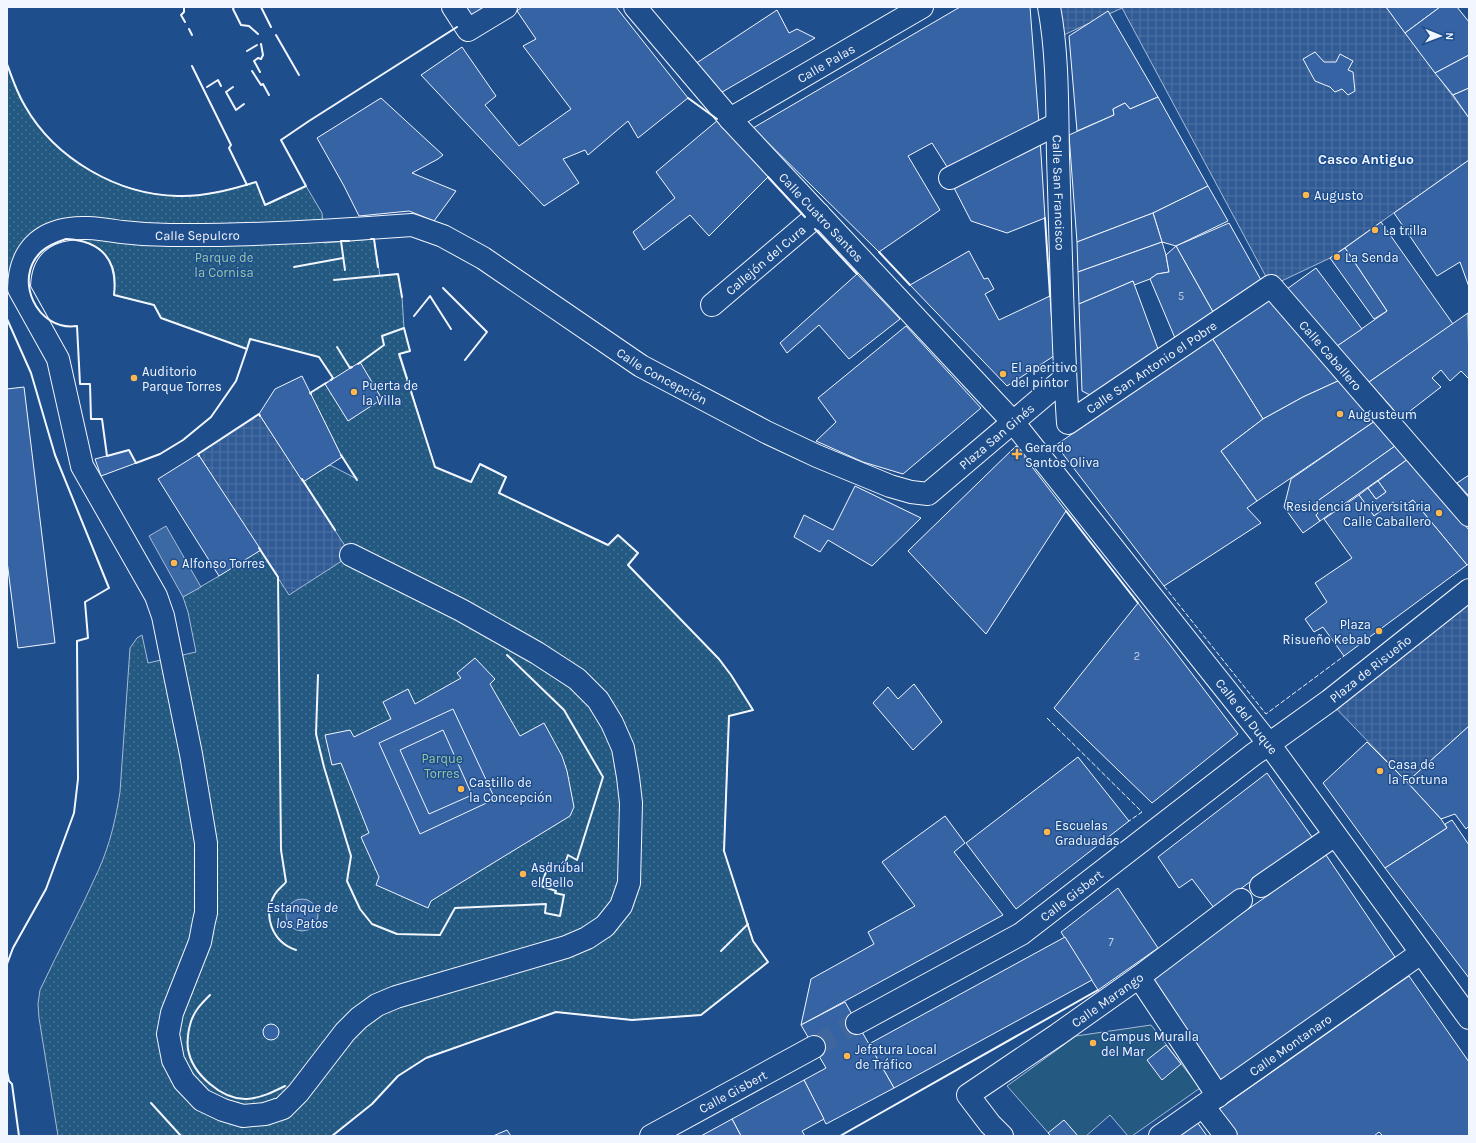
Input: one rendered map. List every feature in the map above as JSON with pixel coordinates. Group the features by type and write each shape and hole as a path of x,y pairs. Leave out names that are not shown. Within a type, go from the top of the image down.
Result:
{"street":[{"path":"453,7 468,30 506,7"},
{"name":"Calle Cuatro Santos","path":"635,7 730,119 1014,422"},
{"name":"Calle Palas","path":"730,119 922,7"},
{"name":"Calle San Francisco","path":"1049,7 1053,32 1057,124 1065,378"},
{"path":"950,178 1057,124"},
{"name":"Callejón del Cura","path":"712,305 819,214"},
{"name":"Calle Sepulcro","path":"351,555 461,610 537,652 577,679 598,700 612,724 623,748 628,777 631,804 629,883 621,906 605,926 587,938 566,947 396,997 377,1005 345,1032 298,1093 283,1108 265,1114 243,1116 222,1110 202,1100 184,1081 173,1060 168,1034 172,1013 200,942 206,913 206,843 191,754 163,616 156,596 82,466 58,359 20,289 19,275 22,263 28,252 36,244 58,231 73,228 166,235 219,235 412,226"},
{"name":"Calle Concepción","path":"412,226 443,236 483,258 641,366 766,432 817,456 890,486 911,492 928,494"},
{"name":"Calle San Antonio el Pobre","path":"1065,378 1068,423 1271,286"},
{"name":"Calle Caballero","path":"1271,286 1469,515"},
{"name":"Plaza San Ginés","path":"928,494 1065,378"},
{"name":"Calle del Duque","path":"1014,422 1269,744 1469,1018"},
{"name":"Plaza de Risueño","path":"1269,744 1329,701 1469,590"},
{"name":"Calle Gisbert","path":"857,1023 1021,934 1269,744"},
{"path":"1261,886 1336,835"},
{"name":"Calle Marango","path":"990,1132 968,1095 1139,977 1242,900"},
{"name":"Calle Montanaro","path":"1160,1136 1421,952"},
{"path":"1139,977 1210,1101 1226,1136"},
{"name":"Calle Gisbert","path":"651,1136 814,1047"}],"green space":[{"name":"Parque Torres","path":"7,64 25,106 38,125 53,142 71,158 111,181 133,189 155,194 178,196 208,194 256,182 266,205 306,186 322,213 324,243 374,239 380,276 398,274 402,297 404,328 410,351 400,354 435,467 471,482 480,464 506,477 499,493 608,545 618,535 638,553 628,566 719,659 731,675 753,710 729,716 724,851 753,941 768,962 701,1015 632,1020 556,1012 426,1058 398,1076 372,1104 332,1136 58,1136 39,1018 38,1004 40,990 103,860 112,831 120,792 130,648 137,638 142,635 148,663 196,652 188,612 183,597 219,576 259,414 303,481 330,465 357,479 342,457 310,393 333,378 319,357 251,339 247,349 161,318 154,305 114,295 115,275 109,260 103,252 96,247 88,242 79,240 70,239 61,241 46,248 33,264 19,289 7,291"},
{"path":"1151,1025 1200,1088 1132,1136 1128,1136 1110,1115 1086,1136 1051,1136 1007,1086 1076,1036"}],"shaded area":[{"path":"1049,7 1386,7 1469,118 1469,160 1330,258 1271,286 1122,8 1053,40"},
{"path":"259,414 351,555 289,595 198,454"},
{"path":"1469,590 1469,726 1407,782 1329,701"}],"water":[{"path":"166,526 201,587 183,597 149,536"},
{"name":"Estanque de los Patos","path":"299,899 305,899 314,903 318,915 314,927 305,931 299,931 290,927 286,918 286,912 290,903"}],"building":[{"path":"463,7 486,7 469,17"},
{"path":"522,7 616,7 688,98 638,138 628,121 588,155 585,150 563,159 579,183 544,206 421,75 462,47 496,96 485,105 519,146 571,109 523,46 536,39 517,11"},
{"path":"960,7 1030,7 1039,124 949,170 932,143 908,156 940,210 879,252 753,128"},
{"path":"1386,7 1440,7 1405,33"},
{"path":"1440,7 1457,7 1469,22 1469,55 1435,73 1405,33"},
{"path":"777,10 789,33 797,29 815,38 717,95 692,66"},
{"path":"1108,11 1158,97 1130,109 1125,103 1113,109 1114,115 1077,131 1069,36"},
{"path":"1315,52 1324,62 1336,62 1340,54 1353,61 1348,70 1353,72 1355,91 1348,95 1342,89 1335,92 1330,87 1315,81 1303,59"},
{"path":"1469,55 1469,88 1453,95 1435,73"},
{"path":"1469,88 1469,118 1453,95"},
{"path":"1158,97 1208,186 1153,213 1077,242 1069,135 1114,115 1113,109 1125,103 1130,109"},
{"path":"381,98 443,155 412,173 456,191 434,221 409,211 359,216 317,138"},
{"path":"718,120 768,177 709,236 690,215 644,250 633,232 675,198 656,172"},
{"path":"1040,138 1045,218 1007,233 971,221 952,184"},
{"path":"1469,160 1469,287 1460,262 1437,276 1394,213"},
{"path":"1208,186 1228,221 1176,246 1162,242 1153,213"},
{"path":"1153,213 1162,242 1078,272 1077,242"},
{"path":"1381,222 1453,324 1369,382 1337,346 1387,311 1345,248"},
{"path":"1229,223 1261,280 1213,312 1176,246"},
{"path":"1162,242 1169,272 1157,274 1150,279 1134,285 1133,281 1079,304 1078,272"},
{"path":"1176,246 1213,312 1175,338 1150,279 1157,274 1169,272 1166,255"},
{"path":"1345,248 1387,311 1374,319 1330,258"},
{"path":"969,251 984,279 988,278 994,289 985,294 999,320 1050,296 1054,356 1007,386 910,285"},
{"path":"1316,268 1362,329 1337,346 1287,289"},
{"path":"857,274 900,319 849,359 819,325 787,353 780,343"},
{"path":"1133,281 1158,349 1090,395 1082,391 1079,304"},
{"path":"1271,298 1340,380 1303,397 1263,419 1212,338"},
{"path":"1468,313 1469,379 1461,371 1450,381 1441,370 1432,378 1441,387 1401,418 1369,382"},
{"path":"906,326 981,408 903,474 863,462 816,441 836,422 818,398"},
{"path":"1212,338 1263,419 1221,451 1257,501 1247,508 1261,523 1164,586 1056,445"},
{"name":"Puerta de la Villa","path":"360,362 382,399 348,421 325,384"},
{"path":"302,376 342,457 303,482 259,414 275,389"},
{"path":"1340,380 1375,421 1257,501 1221,451 1263,419 1303,397"},
{"path":"24,387 55,643 18,648 7,561 7,389"},
{"path":"1375,421 1395,446 1312,505 1318,513 1316,515 1320,521 1303,533 1284,507 1291,479"},
{"path":"1016,446 1066,511 986,634 908,551"},
{"path":"1395,446 1408,459 1320,521 1316,515 1318,513 1312,505"},
{"path":"129,450 136,463 101,476 95,459"},
{"path":"198,454 261,550 219,576 158,479"},
{"name":"Residencia Universitaria Calle Caballero","path":"1408,459 1469,530 1469,564 1467,565 1413,500 1399,510 1393,502 1374,516 1359,495 1368,488 1376,499 1386,492 1378,481"},
{"path":"1469,475 1469,496 1457,483"},
{"path":"1378,481 1386,492 1376,499 1368,488"},
{"path":"855,486 921,518 872,566 828,540 820,552 794,537 804,515 833,530"},
{"path":"1359,495 1374,516 1393,502 1399,510 1413,500 1467,565 1344,656 1323,627 1314,632 1305,619 1327,602 1315,583 1352,558 1324,519"},
{"path":"1138,603 1238,734 1152,803 1054,708"},
{"name":"Castillo de la Concepción","path":"475,658 495,679 490,684 520,736 544,723 562,756 567,771 574,807 570,816 431,901 428,908 376,885 379,877 361,837 369,833 341,763 332,765 325,735 350,730 354,737 391,719 383,702 408,689 415,704 461,678 457,673"},
{"path":"914,684 942,722 913,750 873,703 888,687 898,699"},
{"path":"453,709 495,799 420,834 379,743"},
{"path":"1469,726 1469,826 1466,829 1455,814 1441,819 1407,782"},
{"path":"443,730 472,795 429,814 400,750"},
{"path":"1367,742 1407,782 1441,819 1447,828 1385,868 1323,783"},
{"name":"Escuelas Graduadas","path":"1078,757 1129,821 1016,909 966,843"},
{"path":"1267,773 1312,837 1214,908 1192,879 1179,888 1158,857"},
{"path":"945,816 965,843 954,852 1003,915 801,1025 811,979 874,944 868,932 915,906 882,862"},
{"path":"1452,820 1469,845 1469,978 1385,868 1447,828 1445,824"},
{"path":"1326,855 1395,957 1216,1085 1146,980"},
{"path":"1118,888 1158,948 1098,990 1061,932"},
{"path":"1065,937 1092,980 894,1088 869,1044"},
{"path":"1409,976 1469,1062 1469,1136 1383,1136 1379,1132 1374,1136 1233,1136 1215,1112"},
{"name":"Jefatura Local de Tráfico","path":"845,1002 894,1088 826,1124 804,1080 826,1068 801,1025"},
{"path":"271,1024 277,1026 279,1032 277,1038 271,1040 265,1038 263,1032 265,1026"},
{"path":"1166,1045 1181,1064 1162,1080 1147,1060"},
{"path":"804,1080 824,1119 802,1131 805,1136 741,1136 732,1119"},
{"path":"732,1119 741,1136 701,1136"},
{"path":"1064,1120 1078,1136 1051,1136 1048,1133"},
{"path":"1197,1122 1207,1136 1176,1136"},
{"path":"507,1130 511,1136 493,1136"}],"tunnel":[{"path":"814,1047 857,1023"}],"fence":[{"path":"1164,586 1266,714 1344,656"},
{"path":"1047,718 1142,812 1129,821"}],"wall":[{"path":"184,7 184,12 181,15 185,22"},
{"path":"234,7 233,9 241,25 249,26 258,34"},
{"path":"261,7 271,27"},
{"path":"7,64 25,106 38,125 53,142 71,158 90,170 111,181 133,189 155,194 178,196 217,192 256,182 265,205 306,186 281,140 457,27"},
{"path":"189,29 192,35"},
{"path":"276,35 299,75"},
{"path":"260,72 254,61 258,58 261,59 263,55 261,44"},
{"path":"247,51 257,45"},
{"path":"192,66 231,145 229,148 247,185"},
{"path":"252,71 261,85 263,84 269,95"},
{"path":"207,87 218,80 221,86"},
{"path":"233,87 226,92 236,110 244,104"},
{"path":"688,98 717,119"},
{"path":"768,177 805,217"},
{"path":"1045,218 1050,296"},
{"path":"815,229 857,274"},
{"path":"66,239 89,244 98,248 105,255 110,262 113,272 115,283 114,295 154,305 161,318 247,349 236,381 211,417 183,440 160,454 136,463 129,450 107,456 102,419 91,419 90,384 80,384 77,326 63,326 50,321 40,312 33,301 29,288 29,275 33,262 42,251 53,244 66,239"},
{"path":"371,239 374,239 378,267"},
{"path":"345,270 341,241 349,241"},
{"path":"879,252 910,285"},
{"path":"294,267 343,258"},
{"path":"334,280 398,274 402,297"},
{"path":"443,288 487,332 465,360"},
{"path":"414,316 430,296 451,329"},
{"path":"7,319 31,373 55,455 109,588 85,602 88,638 77,641 78,779 74,813 46,889 13,948 7,964"},
{"path":"332,1136 372,1104 398,1076 426,1058 556,1012 632,1020 701,1015 768,962 753,941 724,851 729,716 753,710 731,675 719,659 628,565 638,553 618,535 608,545 499,493 506,477 480,464 471,482 435,467 399,354 410,351 404,328 382,336 384,345 358,364"},
{"path":"247,349 250,339 319,357 333,378 331,380"},
{"path":"337,347 350,368 352,367"},
{"path":"311,394 310,393 326,383"},
{"path":"199,456 198,454 259,414 260,416"},
{"path":"341,455 357,480"},
{"path":"302,479 335,530"},
{"path":"1066,511 1138,603"},
{"path":"259,548 278,577 281,850 286,882 276,892 269,910 270,919 275,934 281,941 296,950"},
{"path":"318,675 316,734 324,767 351,856 347,881 360,909 372,924 397,934 440,935 455,908 546,904 545,913 560,916 564,895 555,893 556,891 541,886 549,863 563,869 568,855 577,860 603,777 564,710 507,655"},
{"path":"721,951 748,924"},
{"path":"840,1136 1098,990"},
{"path":"210,995 195,1012 189,1028 188,1049 195,1068 218,1090 237,1098 247,1099 257,1097 285,1086"},
{"path":"7,1072 9,1081 12,1084 19,1136"},
{"path":"151,1103 181,1136"}],"place":[{"name":"Augusto","path":"1306,195"},
{"name":"La trilla","path":"1375,230"},
{"name":"La Senda","path":"1337,257"},
{"name":"El aperitivo del pintor","path":"1003,374"},
{"name":"Auditorio Parque Torres","path":"134,378"},
{"name":"Puerta de la Villa","path":"354,392"},
{"name":"Augusteum","path":"1340,414"},
{"name":"Gerardo Santos Oliva","path":"1017,454"},
{"name":"Residencia Universitaria Calle Caballero","path":"1439,513"},
{"name":"Alfonso Torres","path":"174,563"},
{"name":"Plaza Risueño Kebab","path":"1379,631"},
{"name":"Casa de la Fortuna","path":"1380,771"},
{"name":"Castillo de la Concepción","path":"461,789"},
{"name":"Escuelas Graduadas","path":"1047,832"},
{"name":"Asdrúbal el Bello","path":"523,874"},
{"name":"Campus Muralla del Mar","path":"1093,1043"},
{"name":"Jefatura Local de Tráfico","path":"847,1056"}],"district":[{"name":"Casco Antiguo","path":"1366,159"}],"park label":[{"name":"Parque de la Cornisa","path":"224,264"}]}
